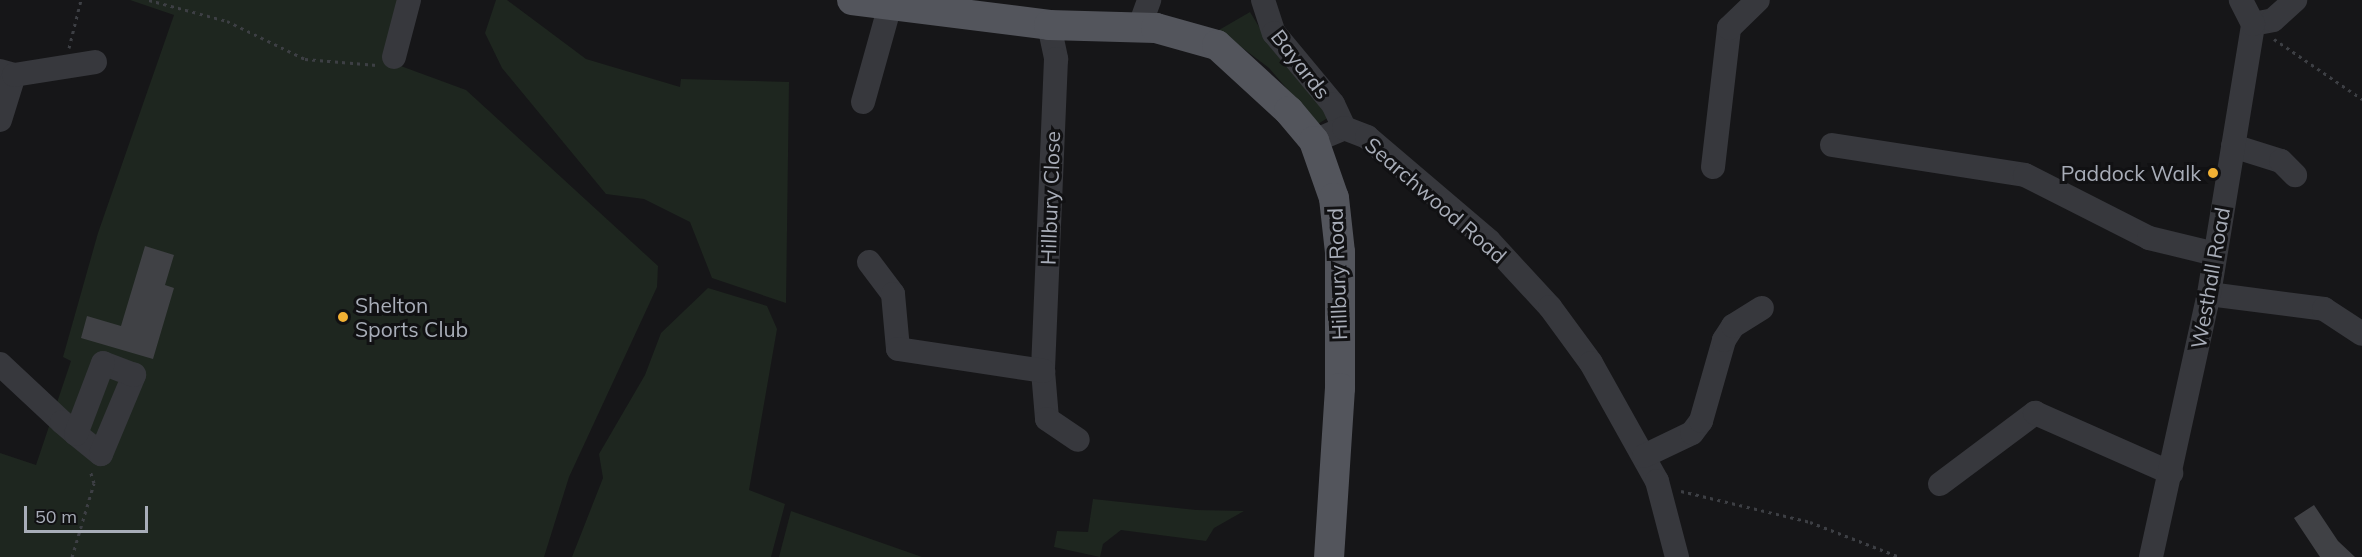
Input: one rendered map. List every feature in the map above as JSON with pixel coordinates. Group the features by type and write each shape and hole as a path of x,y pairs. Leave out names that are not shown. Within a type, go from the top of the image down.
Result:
{"main road":[{"name":"Hillbury Road","path":"855,0 890,5 1013,10 1049,25 1139,28 1217,45 1254,75 1314,141 1334,198 1340,252 1340,388 1329,557"}],"street":[{"path":"394,57 410,0"},
{"path":"1139,28 1149,0"},
{"name":"Bayards","path":"1263,0 1274,33 1333,104 1344,128"},
{"path":"1713,167 1729,28 1758,0"},
{"path":"2241,0 2253,24 2273,20 2295,0"},
{"path":"863,102 890,5"},
{"name":"Westhall Road","path":"2151,557 2209,294 2253,24"},
{"name":"Hillbury Close","path":"1049,25 1056,59 1043,371 1047,419 1078,440"},
{"path":"0,120 7,73 64,69 95,62"},
{"name":"Searchwood Road","path":"1314,141 1344,128 1367,137 1489,241 1591,363 1657,481 1677,557"},
{"path":"1832,145 2025,175 2149,238 2215,254"},
{"path":"2233,146 2281,161 2295,175"},
{"path":"868,262 892,294 894,344 898,350 1043,371"},
{"path":"2209,294 2324,309 2362,334"},
{"path":"1644,456 1692,433 1701,421 1724,340 1733,326 1762,308"},
{"path":"0,364 76,434"},
{"path":"1940,484 2035,413 2170,473"}],"path":[{"path":"64,69 81,0"},
{"path":"149,0 227,21 305,59 381,65 394,57"},
{"path":"2253,24 2362,99"},
{"path":"72,557 94,483 86,462"},
{"path":"1657,481 1736,507 1810,522 1900,557"}],"shaded area":[{"name":"Shelton Sports Club","path":"130,0 401,0 398,65 466,90 658,266 657,287 569,477 544,557 0,557 0,453 36,465 71,361 63,357 98,233 174,15"},
{"path":"496,0 507,0 586,59 680,87 681,79 789,82 786,303 712,278 690,222 644,199 606,194 502,68 485,33"},
{"path":"1250,12 1264,35 1329,117 1318,124 1269,68 1219,30"},
{"path":"708,288 767,306 777,329 749,490 785,504 771,557 572,557 603,478 599,454 645,375 661,333"},
{"path":"1093,499 1196,510 1244,511 1214,528 1206,541 1121,530 1103,544 1100,557 1054,547 1057,531 1088,532"},
{"path":"791,511 922,557 779,557"}],"building":[{"path":"145,246 174,255 165,285 174,288 153,359 81,338 87,316 121,326"},
{"path":"2314,505 2338,541 2355,557 2320,557 2294,518"}],"place":[{"name":"Paddock Walk","path":"2213,173"},
{"name":"Shelton Sports Club","path":"343,317"}]}
